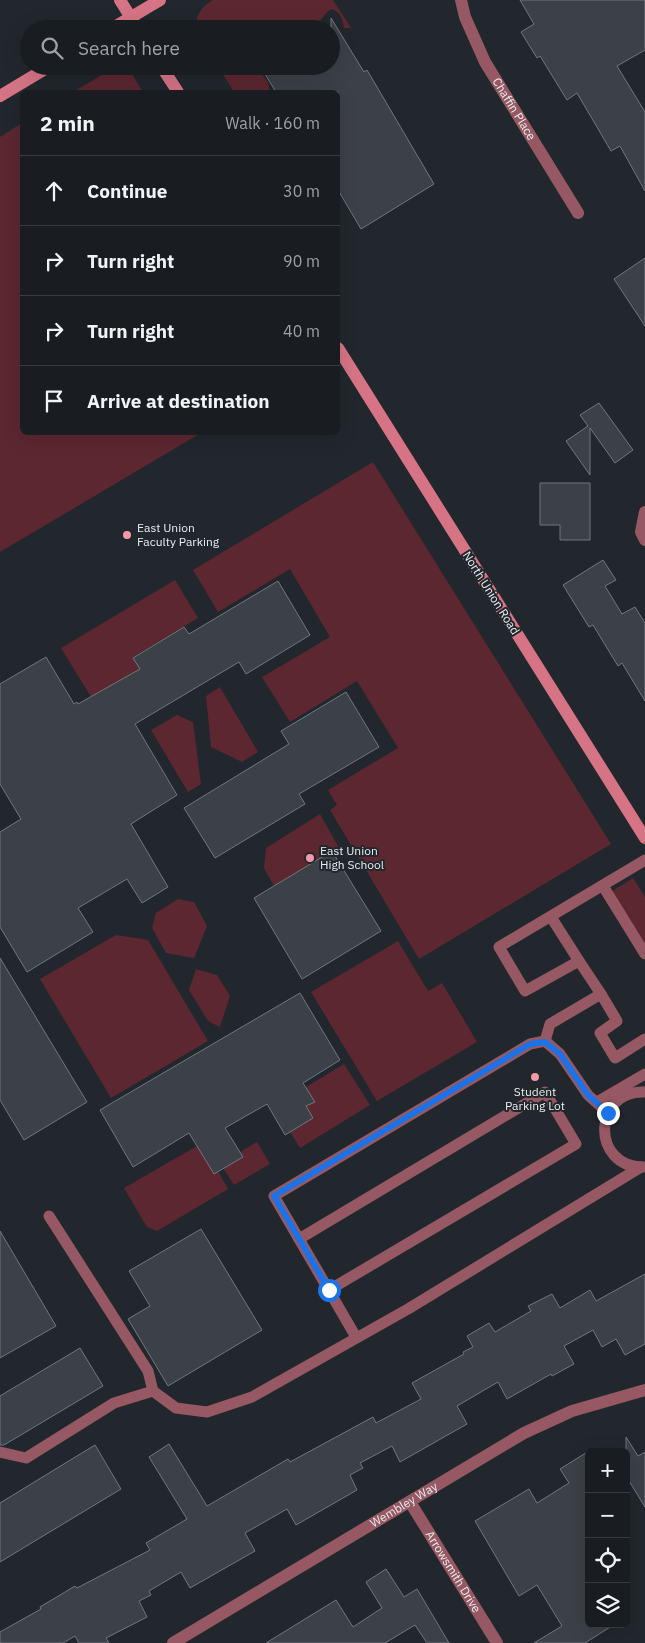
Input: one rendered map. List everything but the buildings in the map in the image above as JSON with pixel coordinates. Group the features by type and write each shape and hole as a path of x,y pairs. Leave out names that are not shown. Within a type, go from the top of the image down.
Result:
{"street":[{"path":"120,0 132,20"},
{"path":"126,20 160,0"},
{"name":"Chaffin Place","path":"461,0 464,17 485,62 578,214"},
{"path":"0,96 35,75"},
{"path":"167,75 177,90"},
{"name":"North Union Road","path":"340,351 645,838"},
{"path":"645,512 641,532 645,540"},
{"name":"Wembley Way","path":"173,1643 524,1433 572,1411 645,1390"},
{"name":"Arrowsmith Drive","path":"410,1502 497,1643"}],"lane":[{"path":"579,961 526,990 499,947 645,860"},
{"path":"603,886 645,954"},
{"path":"551,917 617,1021 600,1032 615,1058 645,1039"},
{"path":"545,1042 550,1024 601,994"},
{"path":"356,1337 274,1196 530,1044 545,1042 560,1054 588,1095 608,1113"},
{"path":"597,1102 645,1074"},
{"path":"299,1239 544,1092 576,1144 329,1290"},
{"path":"643,1167 628,1165 618,1158 610,1149 605,1137 604,1125 608,1113 615,1103 625,1095 645,1092"},
{"path":"49,1216 148,1371 153,1391 176,1408 208,1412 252,1396 408,1309 643,1167"},
{"path":"0,1452 26,1458 114,1403 153,1391"}],"shaded area":[{"path":"213,0 333,0 351,28 344,28 340,14 332,9 321,20 197,20 205,5"},
{"path":"102,75 133,75 142,90 76,90"},
{"path":"224,75 263,75 268,82 270,90 233,90"},
{"path":"20,124 20,435 198,435 0,552 0,137"},
{"path":"373,462 611,844 419,959 330,810 337,805 328,790 398,748 357,681 290,722 262,677 330,637 290,569 218,612 193,570"},
{"path":"175,580 198,618 133,657 140,669 91,697 61,648"},
{"path":"220,687 258,752 242,762 211,747 206,696"},
{"path":"177,715 193,722 201,784 188,792 151,730"},
{"path":"320,814 339,848 274,886 264,868 266,848"},
{"path":"633,878 645,897 645,946 611,892"},
{"path":"178,899 194,902 207,926 194,958 166,953 152,928 156,913"},
{"path":"116,935 148,940 208,1041 111,1098 40,979"},
{"path":"398,941 428,991 442,983 477,1042 377,1101 311,992"},
{"path":"196,969 217,975 230,996 220,1027 208,1021 189,990"},
{"path":"344,1064 370,1105 300,1148 290,1132 313,1118 306,1106 314,1101 306,1087"},
{"path":"257,1142 270,1164 234,1185 223,1168 243,1157 240,1152"},
{"path":"197,1146 214,1174 218,1171 228,1189 157,1231 147,1227 124,1188"}],"place":[{"name":"East Union Faculty Parking","path":"127,535"},
{"name":"East Union High School","path":"310,858"},
{"name":"Student Parking Lot","path":"535,1077"}],"route":[{"path":"329,1290 274,1196 530,1044 545,1042 560,1054 588,1095 608,1113"}]}
